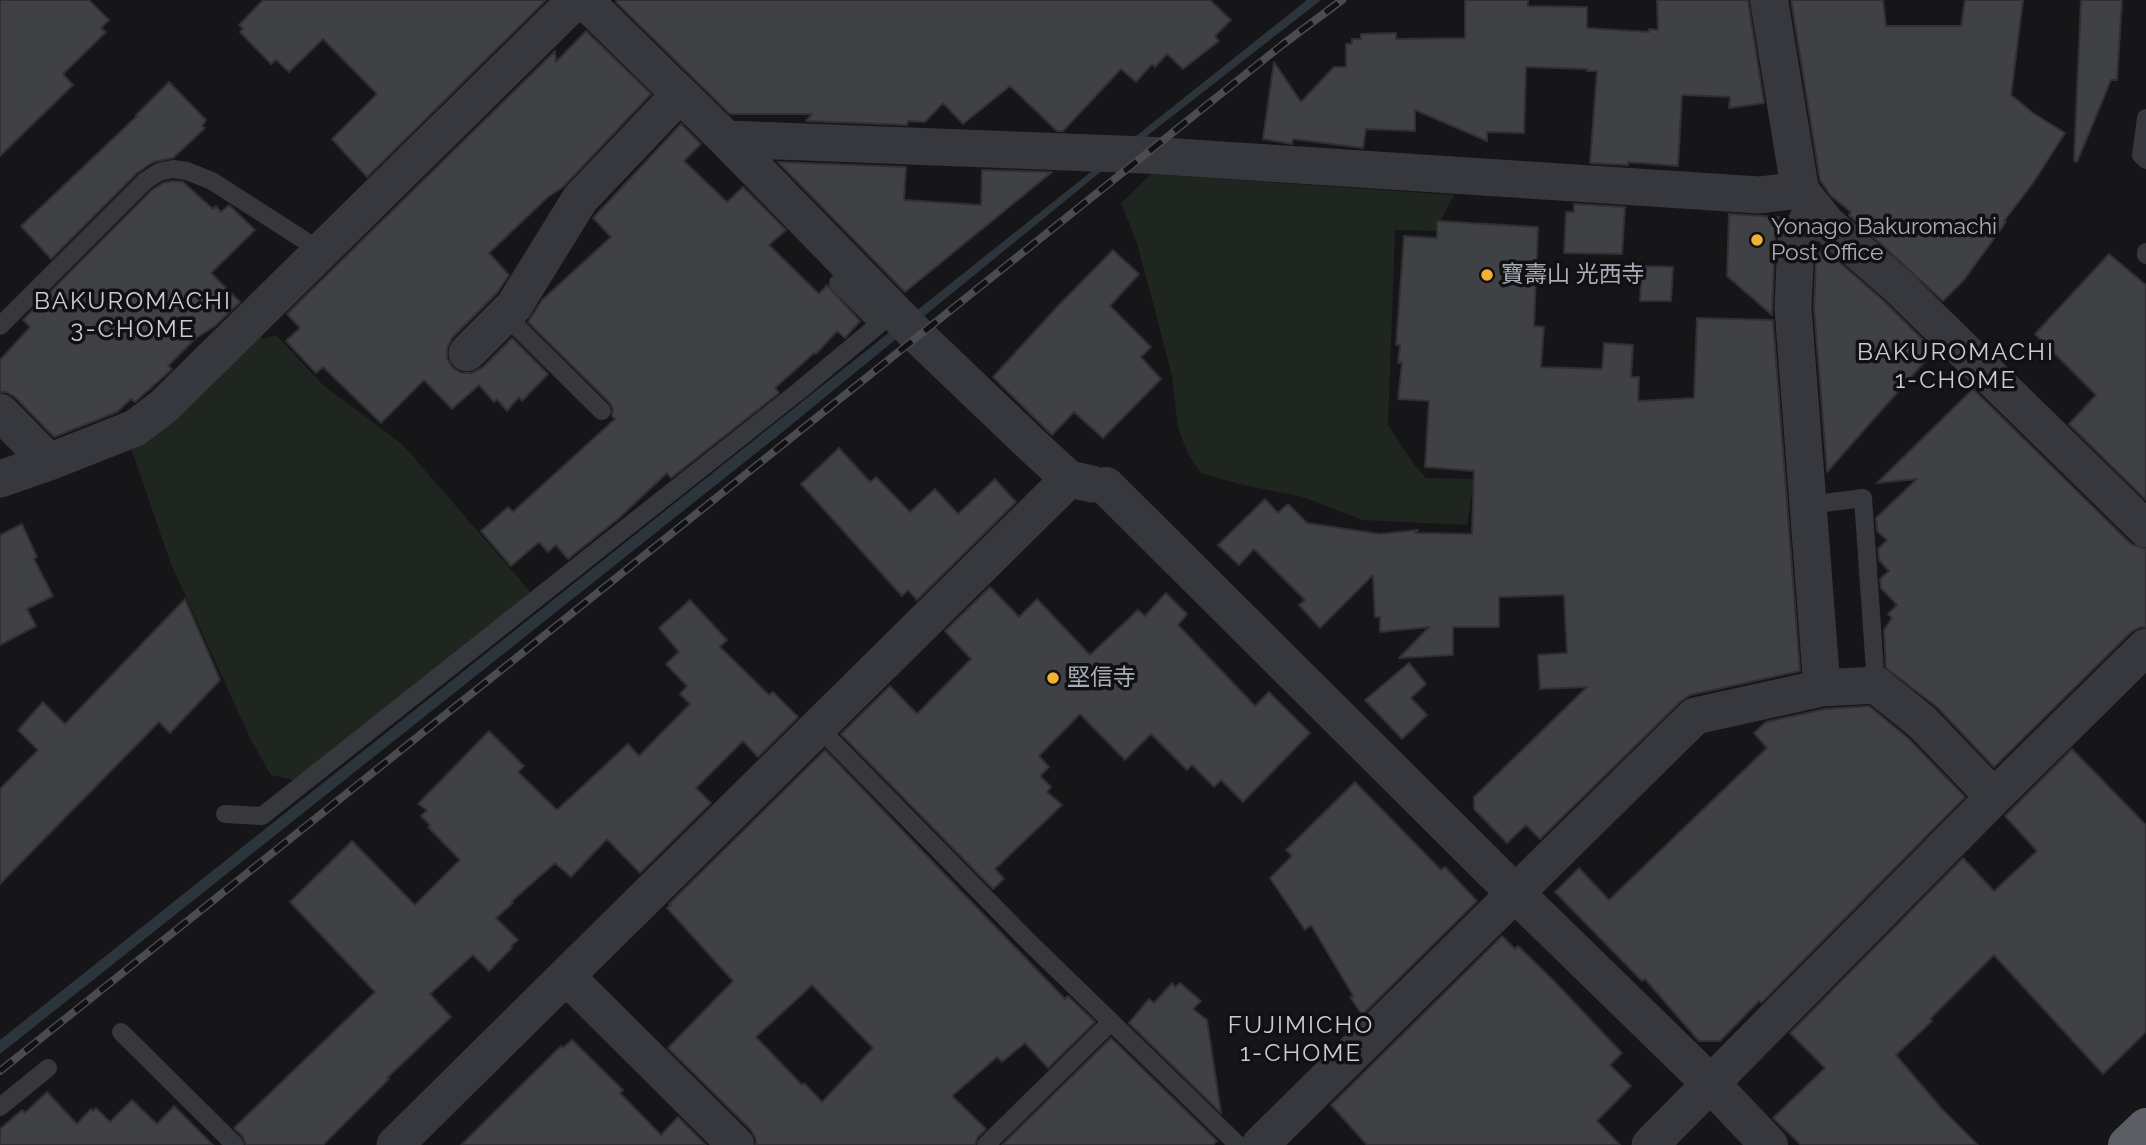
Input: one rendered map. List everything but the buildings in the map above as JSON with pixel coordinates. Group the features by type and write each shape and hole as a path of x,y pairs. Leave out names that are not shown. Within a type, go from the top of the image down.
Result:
{"highway":[{"path":"2127,1145 2146,1127"}],"street":[{"path":"0,479 135,428 164,406 576,0"},
{"path":"584,0 726,139 887,318 1069,480 1105,486 1712,1085 1769,1145"},
{"path":"1769,0 1807,199 1796,241 1793,308 1822,688"},
{"path":"467,354 514,306 580,199 680,94"},
{"path":"726,139 1117,153 1807,199 1827,224 1898,286 2146,529"},
{"path":"0,412 49,462"},
{"path":"395,1145 1069,480"},
{"path":"1650,1145 2146,647"},
{"path":"1260,1145 1695,716 1822,688 1876,685 1922,722 1994,797"},
{"path":"566,976 736,1145"}],"lane":[{"path":"2146,118 2141,155 2146,160"},
{"path":"0,326 145,181 159,172 187,170 212,181 321,251"},
{"path":"225,814 262,816 789,400 887,318 838,283"},
{"path":"505,315 602,411"},
{"path":"1808,505 1863,498 1876,685"},
{"path":"818,727 1029,942 1238,1145"},
{"path":"986,1145 1111,1022"},
{"path":"121,1032 235,1145"},
{"path":"0,1107 48,1068"}],"shaded area":[{"path":"1307,0 1321,0 1093,178 780,434 0,1054 0,1040"},
{"path":"1151,174 1454,195 1435,231 1395,230 1388,425 1426,478 1474,479 1467,525 1363,520 1303,497 1201,473 1188,454 1178,428 1172,376 1136,240 1121,203"},
{"path":"258,334 264,339 276,335 323,385 402,444 533,595 295,780 271,775 251,740 171,564 130,445"}],"railway":[{"path":"0,1071 1282,45 1342,0"}],"place":[{"name":"Yonago Bakuromachi Post Office","path":"1757,240"},
{"name":"寶壽山 光西寺","path":"1487,275"},
{"name":"堅信寺","path":"1053,678"}],"district":[{"name":"BAKUROMACHI 3-CHOME","path":"133,316"},
{"name":"BAKUROMACHI 1-CHOME","path":"1956,367"},
{"name":"FUJIMICHO 1-CHOME","path":"1301,1040"}]}
